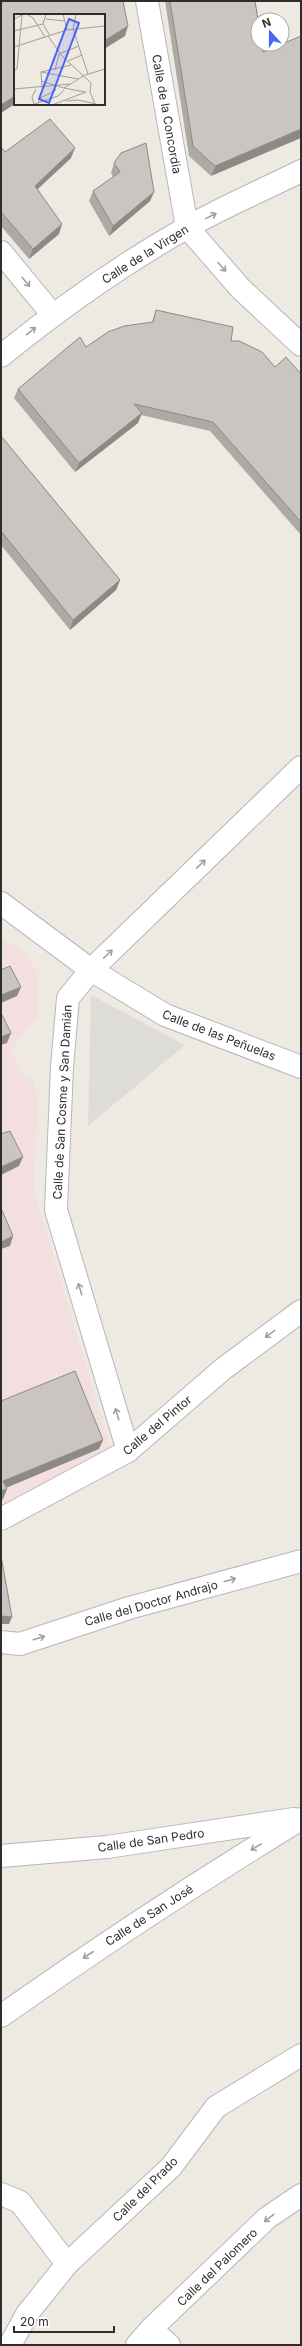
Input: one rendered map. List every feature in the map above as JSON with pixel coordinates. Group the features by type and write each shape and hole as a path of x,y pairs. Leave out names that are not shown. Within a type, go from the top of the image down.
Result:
{"street":[{"name":"Calle de la Concordia","path":"147,1 187,227"},
{"name":"Calle de la Virgen","path":"1,356 52,314 187,227 301,171"},
{"path":"187,227 241,289 301,345"},
{"path":"1,252 52,314"},
{"name":"Calle de San Cosme y San Damián","path":"128,1451 56,1210 68,998 91,970 301,767"},
{"name":"Calle de las Peñuelas","path":"1,903 91,970 164,1015 301,1067"},
{"name":"Calle del Pintor","path":"1,1519 128,1451 223,1368 301,1311"},
{"name":"Calle del Doctor Andrajo","path":"1,1642 20,1644 129,1608 301,1561"},
{"name":"Calle de San Pedro","path":"1,1856 107,1847 301,1818"},
{"name":"Calle de San José","path":"1,2016 76,1963 208,1876 301,1818"},
{"name":"Calle del Prado","path":"10,2345 27,2314 67,2264 170,2167 216,2107 301,2055"},
{"path":"1,2194 20,2202 67,2264"},
{"name":"Calle del Palomero","path":"144,2337 268,2218 301,2195"},
{"path":"144,2337 169,2345"}],"shaded area":[{"path":"1,935 21,952 37,970 38,1015 11,1050 25,1078 32,1080 39,1098 33,1186 111,1451 1,1507"},
{"path":"91,995 185,1045 88,1126"}],"building":[{"path":"1,1 123,1 128,26 105,40 105,14 14,14 14,97 1,105"},
{"path":"170,1 255,1 257,12 250,12 250,52 290,52 290,41 301,36 301,129 215,166 193,146"},
{"path":"50,119 75,148 35,186 62,224 33,249 1,212 1,147 5,152"},
{"path":"146,143 154,192 113,226 93,191 120,172 114,163 121,153"},
{"path":"156,310 233,327 231,341 239,341 262,352 275,367 286,357 301,374 301,522 213,422 134,404 142,413 79,463 18,389 80,337 86,347 108,332 124,326 153,322"},
{"path":"1,436 120,580 73,620 1,531"},
{"path":"10,966 21,987 1,995 1,970"},
{"path":"1,1013 11,1033 1,1037"},
{"path":"10,1131 23,1157 1,1167 1,1134"},
{"path":"1,1208 13,1236 1,1242"},
{"path":"75,1371 103,1440 3,1481 7,1489 1,1491 1,1401"},
{"path":"1,1556 12,1617 1,1616"}]}
